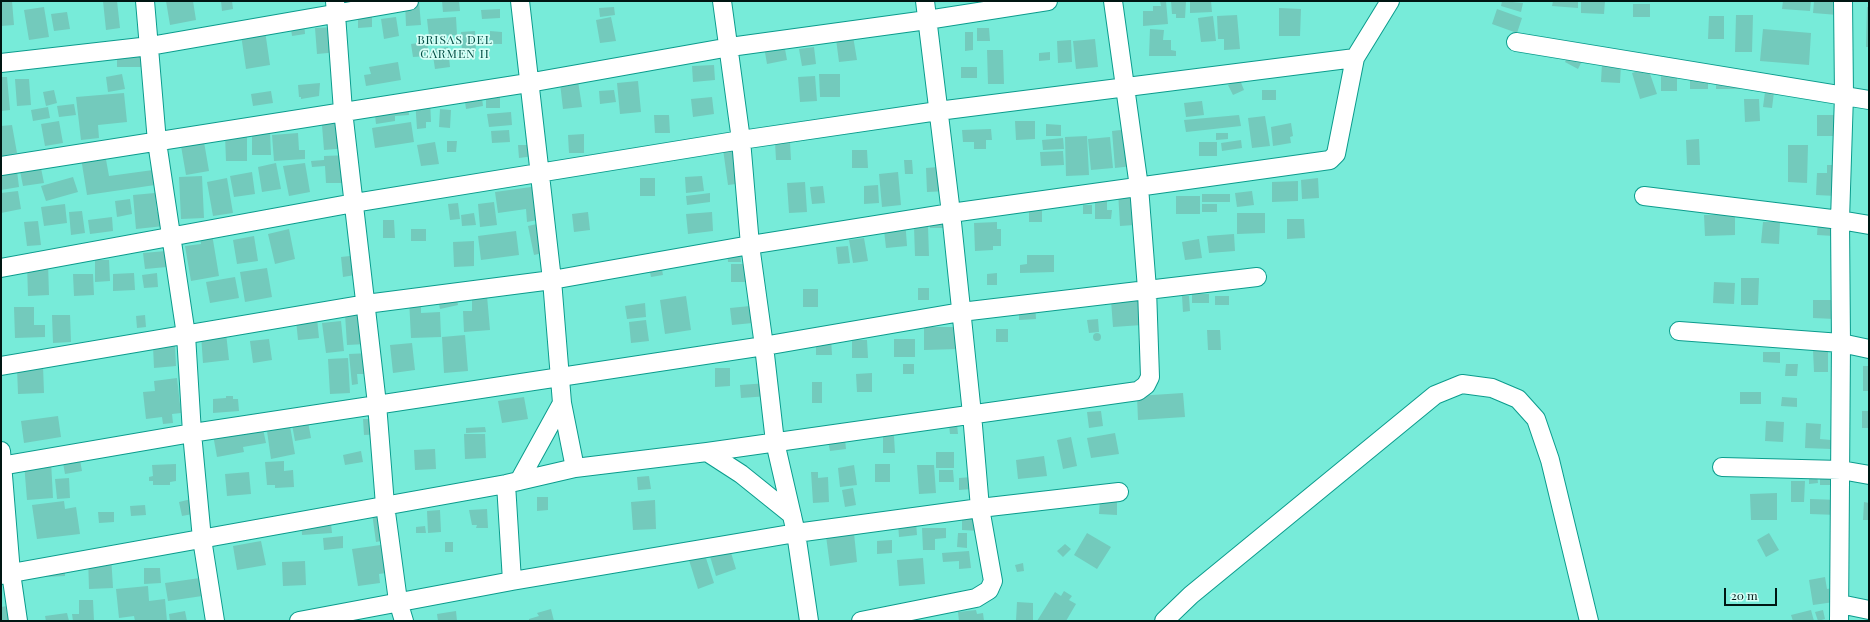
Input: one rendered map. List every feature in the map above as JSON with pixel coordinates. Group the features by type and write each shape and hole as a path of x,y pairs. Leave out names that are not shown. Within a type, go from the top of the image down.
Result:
{"street":[{"path":"145,1 157,142 186,336 192,433 202,539 215,621"},
{"path":"1,63 150,46 336,7 409,1"},
{"path":"520,1 528,83 552,280 562,403 575,468"},
{"path":"722,1 730,47 741,140 750,245 775,442 794,524 809,621"},
{"path":"862,621 976,598 990,590 993,580 980,508 962,312 924,1"},
{"path":"1,166 528,83 730,47 927,20 1048,1"},
{"path":"6,574 512,482 575,468 707,452 1138,391 1146,385 1150,377 1147,289 1139,187 1113,1"},
{"path":"1,366 186,336 366,304 552,280 750,245 951,213 1330,160 1336,154 1355,58 1390,1"},
{"path":"1843,1 1844,95 1840,220 1842,343 1840,613 1869,610"},
{"path":"336,7 343,111 366,304 385,504 398,601 404,621"},
{"path":"1516,42 1869,100"},
{"path":"1,268 172,238 354,203 741,140 938,111 1355,58"},
{"path":"1644,196 1840,220 1869,226"},
{"path":"18,621 6,574 1,461 764,346 962,312 1257,277"},
{"path":"1679,331 1842,343 1869,349"},
{"path":"1164,621 1191,595 1435,395 1462,384 1492,388 1518,399 1536,419 1550,460 1589,621"},
{"path":"512,581 512,482 562,403"},
{"path":"707,452 741,474 794,524"},
{"path":"1722,466 1841,470 1869,475"},
{"path":"299,621 398,601 512,581 794,524 980,508 1119,492"}],"building":[{"path":"1,1 12,1 14,25 1,26"},
{"path":"103,1 117,1 120,28 106,30"},
{"path":"166,1 193,1 196,20 170,25"},
{"path":"221,1 232,1 233,9 222,11"},
{"path":"405,1 419,1 421,25 406,26"},
{"path":"442,1 459,1 460,11 443,12"},
{"path":"1160,1 1166,1 1168,24 1143,26 1143,11 1153,11 1153,6 1161,6"},
{"path":"1171,1 1186,1 1185,18 1176,18 1176,14 1172,14"},
{"path":"1190,1 1211,1 1212,12 1190,13"},
{"path":"1502,1 1523,3 1521,12 1501,6"},
{"path":"1553,1 1578,1 1578,8 1552,6"},
{"path":"1581,1 1605,1 1604,14 1581,13"},
{"path":"1783,1 1811,1 1810,11 1782,9"},
{"path":"1814,1 1839,1 1838,15 1813,13"},
{"path":"1633,4 1650,4 1650,17 1633,17"},
{"path":"44,7 49,37 29,40 24,10"},
{"path":"614,7 615,15 600,17 599,8"},
{"path":"1867,7 1869,7 1869,47 1866,47"},
{"path":"1279,8 1301,9 1300,36 1279,36"},
{"path":"500,9 500,18 482,19 481,10"},
{"path":"1497,9 1522,18 1517,33 1492,24"},
{"path":"67,12 70,29 54,31 51,14"},
{"path":"1237,15 1240,49 1224,50 1224,39 1218,39 1217,16"},
{"path":"1736,15 1753,15 1752,52 1735,52"},
{"path":"1213,16 1216,41 1201,42 1198,18"},
{"path":"1709,16 1724,16 1724,39 1708,39"},
{"path":"372,17 372,27 358,28 358,18"},
{"path":"396,17 399,36 384,39 381,19"},
{"path":"456,17 457,35 429,37 427,19"},
{"path":"611,17 616,41 600,43 596,20"},
{"path":"304,20 305,34 292,36 290,21"},
{"path":"264,24 270,65 246,69 240,28"},
{"path":"336,27 338,52 317,54 315,28"},
{"path":"977,28 989,28 990,41 977,41"},
{"path":"1150,29 1164,30 1163,40 1171,40 1171,50 1176,51 1176,56 1149,56"},
{"path":"1763,29 1811,33 1809,65 1760,61"},
{"path":"475,31 476,52 462,53 461,32"},
{"path":"490,31 502,32 502,44 490,44"},
{"path":"965,32 973,32 973,50 965,51"},
{"path":"853,36 857,60 839,62 836,39"},
{"path":"783,38 787,60 767,64 763,41"},
{"path":"1095,39 1098,67 1076,69 1073,41"},
{"path":"1071,40 1072,62 1058,63 1057,41"},
{"path":"427,42 429,56 413,57 411,44"},
{"path":"1574,42 1588,49 1578,69 1565,62"},
{"path":"448,47 450,67 435,69 432,49"},
{"path":"814,47 816,64 802,66 799,49"},
{"path":"117,50 146,50 146,67 117,67"},
{"path":"987,50 1003,50 1004,84 988,84"},
{"path":"1050,52 1050,60 1039,61 1039,53"},
{"path":"398,62 401,80 366,86 364,75 371,74 369,67"},
{"path":"1602,63 1621,64 1620,83 1601,82"},
{"path":"714,65 715,80 693,82 692,66"},
{"path":"1661,66 1677,66 1677,91 1661,91"},
{"path":"961,67 977,67 977,78 961,78"},
{"path":"1690,67 1708,67 1708,89 1690,89"},
{"path":"1648,68 1657,94 1640,99 1632,73"},
{"path":"122,74 125,89 108,92 106,77"},
{"path":"819,74 840,74 840,97 820,97"},
{"path":"1716,75 1740,75 1740,89 1716,89"},
{"path":"815,76 817,101 800,102 798,77"},
{"path":"1,77 7,77 10,110 1,111"},
{"path":"15,79 29,79 31,105 17,106"},
{"path":"1240,80 1244,90 1233,95 1228,85"},
{"path":"578,81 582,107 563,109 560,83"},
{"path":"638,81 641,112 620,114 617,83"},
{"path":"320,83 319,96 301,99 301,97 299,97 298,85"},
{"path":"54,90 57,103 46,106 43,92"},
{"path":"614,90 616,102 600,104 599,91"},
{"path":"1262,90 1276,90 1276,100 1262,100"},
{"path":"271,91 273,103 253,106 251,94"},
{"path":"481,91 483,106 466,109 464,94"},
{"path":"1765,92 1774,92 1772,108 1763,107"},
{"path":"124,93 127,122 98,125 99,138 81,140 76,97"},
{"path":"486,94 500,94 500,108 486,108"},
{"path":"712,97 714,114 693,117 691,99"},
{"path":"430,99 431,122 426,122 426,128 417,129 415,100"},
{"path":"1744,99 1759,99 1760,121 1745,122"},
{"path":"1202,101 1204,115 1186,117 1184,103"},
{"path":"408,102 409,115 395,116 395,121 376,124 374,106"},
{"path":"74,104 76,115 59,117 57,106"},
{"path":"48,107 50,118 33,121 31,110"},
{"path":"440,109 451,110 450,128 439,127"},
{"path":"345,111 348,148 324,150 321,113"},
{"path":"511,112 512,125 489,127 487,114"},
{"path":"654,115 669,115 670,133 655,133"},
{"path":"1239,115 1241,126 1186,132 1184,120"},
{"path":"1817,115 1837,115 1837,136 1817,136"},
{"path":"1265,116 1270,146 1252,148 1248,118"},
{"path":"59,121 63,143 45,146 41,124"},
{"path":"1015,121 1035,121 1035,139 1016,140"},
{"path":"411,122 414,142 375,148 372,128"},
{"path":"1291,123 1293,136 1290,137 1291,143 1273,146 1271,127"},
{"path":"1046,124 1061,125 1061,136 1046,136"},
{"path":"12,125 17,153 1,156 1,126"},
{"path":"1138,128 1141,165 1115,168 1112,131"},
{"path":"991,129 992,140 986,140 986,149 974,149 974,142 963,142 962,130"},
{"path":"509,130 510,142 492,143 491,131"},
{"path":"252,132 270,132 271,155 252,155"},
{"path":"298,133 299,150 305,150 305,159 274,161 272,135"},
{"path":"1216,133 1228,133 1228,139 1216,140"},
{"path":"584,134 584,153 569,153 568,135"},
{"path":"225,135 247,135 247,161 226,161"},
{"path":"203,136 209,171 186,175 180,140"},
{"path":"1087,136 1089,175 1066,176 1065,137"},
{"path":"1110,137 1113,168 1091,170 1088,139"},
{"path":"1063,138 1064,149 1043,150 1042,140"},
{"path":"1699,139 1700,165 1687,165 1686,140"},
{"path":"1241,140 1242,148 1222,151 1221,143"},
{"path":"447,141 457,141 456,152 447,152"},
{"path":"435,142 439,164 421,166 417,145"},
{"path":"775,142 790,142 791,160 776,160"},
{"path":"1199,142 1217,142 1217,156 1199,156"},
{"path":"518,145 534,145 534,156 519,158"},
{"path":"1788,145 1808,145 1807,183 1788,182"},
{"path":"748,146 752,182 728,185 723,149"},
{"path":"852,150 867,150 868,168 852,168"},
{"path":"1063,151 1064,165 1041,166 1040,152"},
{"path":"105,154 109,176 153,170 155,185 87,195 81,158"},
{"path":"351,155 352,183 326,183 325,166 312,167 311,161 324,160 324,156"},
{"path":"904,160 912,160 913,174 905,174"},
{"path":"276,163 281,189 262,192 258,167"},
{"path":"305,163 310,192 289,196 283,166"},
{"path":"1827,165 1837,165 1836,196 1816,195 1817,173 1827,173"},
{"path":"938,167 948,191 927,192 926,168"},
{"path":"41,168 44,183 23,186 20,171"},
{"path":"17,171 19,187 1,190 1,174"},
{"path":"252,172 255,194 234,197 230,176"},
{"path":"898,172 901,205 882,207 879,174"},
{"path":"202,176 204,218 181,219 179,177"},
{"path":"702,176 704,191 686,193 685,177"},
{"path":"73,177 78,192 46,201 41,186"},
{"path":"227,178 233,213 213,216 207,182"},
{"path":"640,178 655,178 655,196 640,196"},
{"path":"1318,178 1319,198 1302,199 1301,180"},
{"path":"1298,181 1298,201 1272,202 1272,182"},
{"path":"805,182 807,212 789,213 787,183"},
{"path":"878,185 879,203 864,204 864,186"},
{"path":"538,186 543,219 527,222 526,209 498,213 495,192"},
{"path":"823,186 825,203 812,204 810,187"},
{"path":"1146,189 1149,224 1120,226 1118,191"},
{"path":"18,191 21,209 1,213 1,193"},
{"path":"1252,191 1254,205 1237,207 1235,193"},
{"path":"155,193 157,212 163,212 164,226 136,229 133,195"},
{"path":"710,193 710,202 687,205 686,196"},
{"path":"1202,194 1230,194 1230,202 1202,202"},
{"path":"1095,196 1107,196 1107,210 1112,210 1111,219 1095,219"},
{"path":"1176,196 1200,196 1200,214 1176,214"},
{"path":"130,199 132,214 117,217 115,201"},
{"path":"494,202 497,225 480,227 478,204"},
{"path":"458,203 460,219 450,220 448,204"},
{"path":"1042,203 1042,222 1029,222 1029,204"},
{"path":"65,204 67,223 44,226 41,207"},
{"path":"1202,204 1217,204 1217,212 1202,212"},
{"path":"1083,205 1092,205 1092,214 1083,214"},
{"path":"82,211 85,233 71,235 69,212"},
{"path":"588,212 590,230 574,232 572,214"},
{"path":"712,212 713,231 688,234 686,214"},
{"path":"474,213 476,225 462,226 461,215"},
{"path":"1237,213 1265,213 1265,233 1237,234"},
{"path":"1704,215 1735,215 1735,235 1705,236"},
{"path":"112,217 113,231 90,234 88,220"},
{"path":"951,218 947,228 930,228 930,219"},
{"path":"905,219 907,246 886,248 883,221"},
{"path":"1287,219 1304,219 1305,238 1287,239"},
{"path":"383,220 394,220 395,238 383,238"},
{"path":"1818,220 1835,221 1834,236 1817,235"},
{"path":"38,221 41,245 27,246 24,222"},
{"path":"546,222 552,251 534,255 528,226"},
{"path":"997,222 997,229 1001,229 1001,246 993,246 993,250 975,251 974,223"},
{"path":"1763,222 1780,222 1779,244 1761,243"},
{"path":"928,226 929,256 915,256 914,227"},
{"path":"289,229 295,259 275,264 268,234"},
{"path":"411,229 426,229 426,241 411,241"},
{"path":"516,231 519,255 481,260 478,236"},
{"path":"212,234 219,276 191,281 185,246 201,244 200,236"},
{"path":"1234,234 1235,251 1209,253 1207,236"},
{"path":"254,236 258,261 237,264 233,240"},
{"path":"864,238 868,261 853,263 849,240"},
{"path":"1199,239 1202,258 1185,260 1182,242"},
{"path":"474,241 474,266 454,267 453,242"},
{"path":"740,246 741,262 728,262 727,247"},
{"path":"848,246 850,263 838,264 836,247"},
{"path":"166,251 167,267 145,269 143,253"},
{"path":"359,255 361,274 343,277 341,257"},
{"path":"1027,255 1054,255 1054,272 1020,273 1020,265 1027,264"},
{"path":"95,260 109,260 110,281 95,282"},
{"path":"48,263 49,295 28,296 27,264"},
{"path":"661,264 663,275 651,277 649,267"},
{"path":"731,264 758,264 758,282 731,282"},
{"path":"267,268 272,297 245,302 240,272"},
{"path":"134,273 135,290 113,291 113,274"},
{"path":"157,273 158,287 144,288 142,275"},
{"path":"997,273 997,285 987,285 987,274"},
{"path":"73,274 93,274 94,295 74,296"},
{"path":"235,277 239,298 210,303 206,282"},
{"path":"1741,278 1759,278 1758,305 1741,305"},
{"path":"1714,282 1735,283 1734,304 1713,303"},
{"path":"918,288 929,288 929,300 918,300"},
{"path":"803,289 818,289 818,307 803,307"},
{"path":"455,290 458,305 440,309 437,294"},
{"path":"1192,294 1209,294 1209,303 1192,303"},
{"path":"487,296 490,330 464,332 463,311 472,311 472,297"},
{"path":"686,296 691,330 665,334 660,300"},
{"path":"1182,296 1189,296 1190,311 1183,312"},
{"path":"1215,296 1229,296 1229,305 1215,305"},
{"path":"421,298 421,313 440,312 441,337 411,338 409,299"},
{"path":"1140,298 1142,325 1113,327 1111,300"},
{"path":"1813,300 1835,300 1835,319 1813,318"},
{"path":"1019,302 1035,302 1036,319 1019,320"},
{"path":"645,303 646,317 627,319 625,306"},
{"path":"760,305 763,322 732,325 730,308"},
{"path":"14,307 34,307 34,325 45,325 45,337 15,338"},
{"path":"365,313 366,344 347,345 345,314"},
{"path":"52,315 70,315 71,342 53,343"},
{"path":"145,315 146,327 137,328 136,316"},
{"path":"317,318 319,338 298,340 296,320"},
{"path":"1098,319 1099,332 1089,333 1087,320"},
{"path":"646,320 649,341 631,343 629,322"},
{"path":"341,321 344,351 326,353 322,323"},
{"path":"924,327 958,327 958,349 924,350"},
{"path":"996,329 1008,329 1008,342 996,342"},
{"path":"1207,330 1220,330 1221,350 1208,350"},
{"path":"226,333 229,360 203,363 201,335"},
{"path":"1097,333 1100,334 1100,340 1097,341 1094,340 1093,337 1094,334"},
{"path":"465,335 468,371 444,373 442,337"},
{"path":"816,337 831,337 832,355 816,355"},
{"path":"269,339 272,360 253,363 250,341"},
{"path":"894,339 915,339 915,357 894,357"},
{"path":"852,340 867,340 868,358 852,358"},
{"path":"412,343 415,370 393,373 390,345"},
{"path":"175,344 176,366 154,368 153,346"},
{"path":"1813,350 1828,350 1828,372 1814,372"},
{"path":"1763,352 1780,352 1780,363 1763,362"},
{"path":"370,353 365,374 357,374 358,384 352,385 349,354"},
{"path":"348,358 350,393 330,394 328,359"},
{"path":"903,364 914,364 914,374 903,374"},
{"path":"1786,364 1798,364 1797,376 1785,376"},
{"path":"43,366 44,393 18,394 17,368"},
{"path":"1863,366 1869,366 1869,391 1863,391"},
{"path":"715,368 730,368 730,386 715,387"},
{"path":"872,373 872,392 857,392 856,374"},
{"path":"177,378 181,413 172,414 173,423 163,424 162,417 146,419 143,392 155,391 154,381"},
{"path":"812,382 822,382 822,403 812,403"},
{"path":"768,383 769,396 741,398 740,385"},
{"path":"1740,392 1761,392 1761,404 1740,404"},
{"path":"1183,393 1185,417 1138,420 1137,396"},
{"path":"226,396 233,396 233,399 238,399 239,411 213,413 213,399 226,398"},
{"path":"524,397 528,419 502,423 498,401"},
{"path":"1782,397 1797,398 1797,407 1781,406"},
{"path":"1101,411 1103,426 1089,428 1087,412"},
{"path":"1862,411 1869,411 1869,428 1862,428"},
{"path":"58,416 61,437 24,443 21,421"},
{"path":"307,416 311,438 295,441 291,419"},
{"path":"363,419 383,419 384,434 364,435"},
{"path":"1766,421 1784,422 1783,442 1765,441"},
{"path":"273,422 290,426 295,454 271,459 267,431 275,430"},
{"path":"1806,423 1821,424 1820,439 1831,440 1831,449 1805,448"},
{"path":"957,424 958,434 950,434 949,425"},
{"path":"485,427 486,432 466,433 466,428"},
{"path":"212,429 263,429 266,443 243,447 244,452 217,457"},
{"path":"844,429 846,449 830,451 826,431"},
{"path":"1115,433 1119,454 1091,458 1087,438"},
{"path":"464,434 485,434 486,458 465,459"},
{"path":"883,436 894,436 895,453 883,453"},
{"path":"1071,437 1077,466 1063,469 1057,440"},
{"path":"435,449 436,469 415,470 414,450"},
{"path":"361,451 363,462 345,465 343,455"},
{"path":"936,452 954,452 954,468 936,468"},
{"path":"1044,456 1047,476 1018,479 1016,460"},
{"path":"80,460 82,471 65,474 63,463"},
{"path":"51,461 53,498 27,500 24,463"},
{"path":"284,461 284,471 293,470 294,487 275,488 275,485 267,485 265,462"},
{"path":"176,464 176,481 170,482 170,485 153,485 153,481 149,481 149,477 153,476 152,465"},
{"path":"875,464 890,464 890,482 875,482"},
{"path":"854,465 857,485 840,487 838,468"},
{"path":"917,465 934,465 936,493 919,494"},
{"path":"1820,469 1833,469 1833,485 1820,485"},
{"path":"939,470 953,470 954,482 939,482"},
{"path":"249,472 251,494 227,496 225,474"},
{"path":"811,472 818,472 818,478 828,477 829,502 813,503"},
{"path":"1817,475 1818,483 1809,484 1809,476"},
{"path":"649,476 651,489 638,490 637,477"},
{"path":"972,477 972,489 959,490 959,478"},
{"path":"69,478 70,498 57,499 55,479"},
{"path":"1791,481 1805,481 1804,502 1791,502"},
{"path":"853,488 856,505 845,507 842,490"},
{"path":"1777,493 1777,520 1751,520 1750,494"},
{"path":"200,497 203,512 182,516 179,502"},
{"path":"537,497 548,497 548,510 537,511"},
{"path":"1100,499 1117,499 1117,515 1099,514"},
{"path":"1810,499 1839,500 1838,515 1810,514"},
{"path":"655,500 656,529 633,530 631,502"},
{"path":"64,501 65,509 76,507 80,534 37,539 32,505"},
{"path":"1864,502 1869,503 1869,520 1863,520"},
{"path":"145,505 146,515 131,516 130,506"},
{"path":"487,509 488,528 476,528 477,525 472,525 469,510"},
{"path":"393,510 397,538 376,542 372,513"},
{"path":"440,510 441,532 428,533 427,511"},
{"path":"98,512 114,512 114,522 99,523"},
{"path":"962,512 980,512 980,531 962,530"},
{"path":"330,514 332,533 302,535 301,516"},
{"path":"916,522 917,535 899,537 898,523"},
{"path":"425,526 426,533 416,533 416,527"},
{"path":"922,528 946,528 946,538 935,539 935,550 923,550"},
{"path":"854,533 857,562 830,566 826,536"},
{"path":"958,533 967,533 967,548 957,547"},
{"path":"1087,533 1111,547 1097,569 1074,555"},
{"path":"1769,533 1779,550 1766,557 1757,540"},
{"path":"343,536 343,548 324,550 323,538"},
{"path":"892,540 892,553 877,554 877,541"},
{"path":"261,541 266,565 237,570 233,546"},
{"path":"445,542 453,542 453,552 445,552"},
{"path":"395,543 399,571 379,574 380,583 358,586 352,549"},
{"path":"1065,544 1071,549 1063,557 1057,551"},
{"path":"729,546 736,569 716,576 709,553"},
{"path":"969,551 971,568 959,569 959,561 943,562 942,553"},
{"path":"111,555 113,588 89,589 88,556"},
{"path":"705,555 714,583 698,589 689,560"},
{"path":"923,558 925,584 899,586 897,560"},
{"path":"305,561 306,585 283,586 282,562"},
{"path":"65,563 65,576 45,577 44,564"},
{"path":"1023,563 1024,571 1017,572 1015,565"},
{"path":"144,568 160,568 161,583 144,584"},
{"path":"214,576 216,594 168,601 165,583"},
{"path":"1825,577 1827,589 1839,587 1841,601 1813,605 1809,580"},
{"path":"148,586 149,601 165,599 167,621 135,621 134,616 119,618 116,589"},
{"path":"1064,591 1072,596 1069,600 1076,604 1066,621 1037,621 1055,592 1061,596"},
{"path":"79,600 93,600 94,621 73,621 72,614 79,614"},
{"path":"1017,602 1033,603 1033,621 1016,621"},
{"path":"25,603 28,621 1,621 1,607"},
{"path":"551,609 554,621 529,621 529,619 539,616 537,613"},
{"path":"976,610 977,614 983,613 984,621 959,621 958,612"},
{"path":"1811,610 1814,621 1793,621 1791,615"},
{"path":"1823,610 1825,619 1818,621 1815,612"},
{"path":"185,611 187,621 170,621 169,614"},
{"path":"456,611 457,621 438,621 437,614"},
{"path":"67,613 69,621 46,621 45,616"}],"district":[{"name":"BRISAS DEL CARMEN II","path":"455,47"}]}
